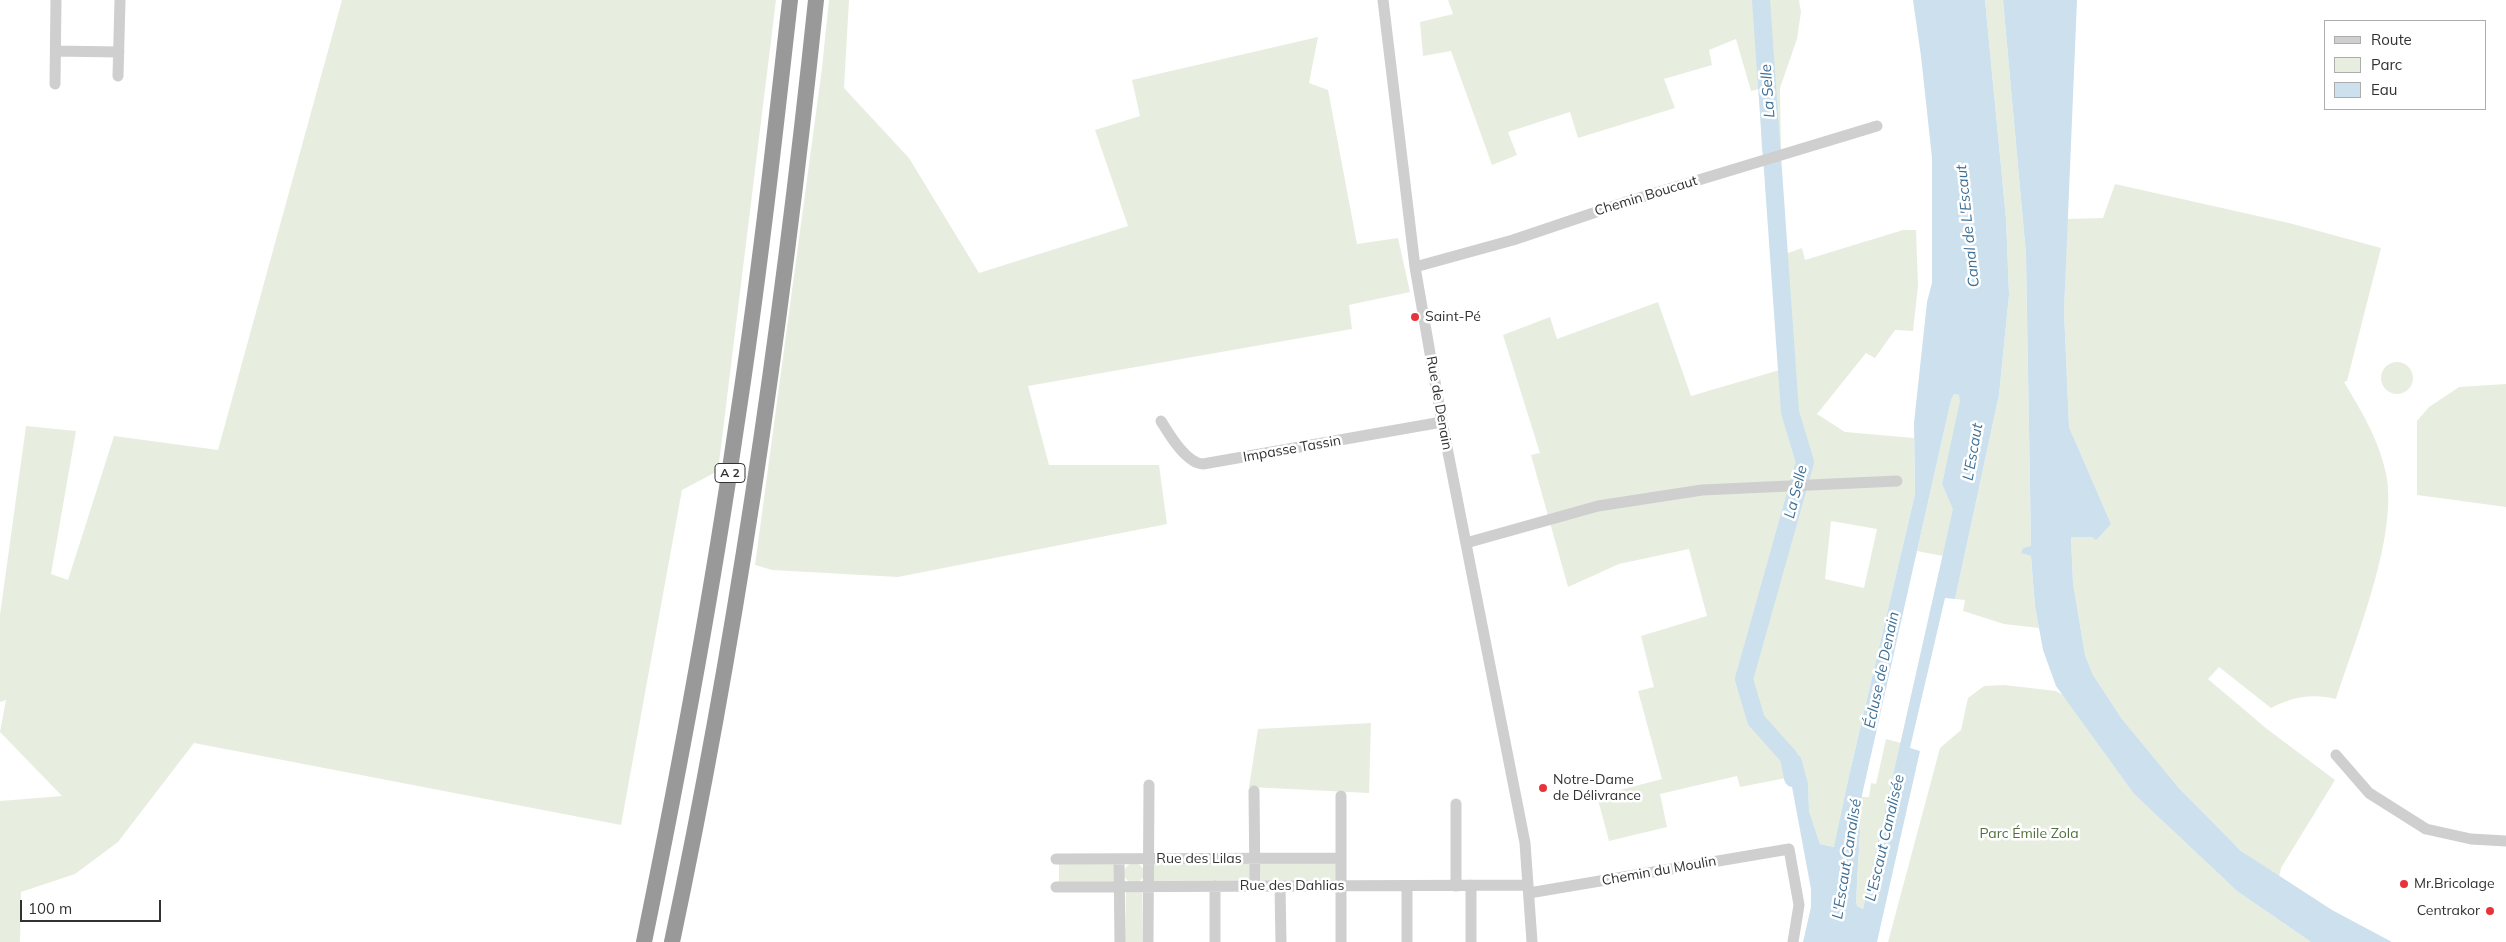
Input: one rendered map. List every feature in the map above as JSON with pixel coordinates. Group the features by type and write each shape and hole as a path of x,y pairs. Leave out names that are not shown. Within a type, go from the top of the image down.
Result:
{"highway":[{"name":"A 2","path":"644,942 680,760 727,490 762,238 790,0"},
{"name":"A 2","path":"672,942 722,682 763,435 791,223 816,0"}],"street":[{"path":"55,84 56,0"},
{"path":"118,76 120,0"},
{"name":"Rue de Denain","path":"1383,0 1415,267 1442,422 1526,853 1532,942"},
{"path":"56,51 119,52"},
{"name":"Chemin Boucaut","path":"1415,267 1513,240 1626,202 1877,126"},
{"name":"Impasse Tassin","path":"1161,421 1189,457 1195,462 1203,464 1442,422"},
{"path":"1466,543 1609,504 1713,488 1898,481"},
{"path":"2336,755 2369,793 2426,829 2471,839 2506,840"},
{"path":"1148,942 1149,785"},
{"path":"1254,791 1255,886"},
{"path":"1341,796 1341,942"},
{"path":"1456,804 1456,886"},
{"name":"Chemin du Moulin","path":"1529,889 1789,849 1799,905 1793,942"},
{"name":"Rue des Lilas","path":"1056,859 1341,858"},
{"path":"1120,859 1120,942"},
{"path":"1215,886 1215,942"},
{"path":"1280,886 1281,942"},
{"path":"1406,886 1407,942"},
{"path":"1471,886 1471,942"},
{"name":"Rue des Dahlias","path":"1056,887 1471,886 1529,889"}],"green space":[{"path":"342,0 776,0 718,471 682,490 621,825 194,743 118,842 75,874 21,892 20,942 0,942 0,801 62,796 0,732 6,700 0,702 0,615 26,426 76,431 51,574 68,580 114,436 218,450"},
{"path":"829,0 849,0 844,88 909,158 979,273 1128,226 1095,130 1140,116 1132,80 1318,37 1309,83 1328,90 1357,244 1398,238 1410,292 1349,305 1352,329 1028,386 1049,465 1159,465 1167,524 898,577 772,570 755,565 822,68"},
{"path":"1448,0 1799,0 1801,12 1797,39 1780,88 1781,150 1762,153 1759,89 1751,91 1736,39 1709,50 1712,65 1664,79 1675,108 1578,138 1570,112 1508,132 1517,155 1492,165 1451,51 1423,56 1420,22 1453,14"},
{"path":"1985,0 2003,0 2026,254 2031,547 2023,548 2022,553 2031,556 2035,606 2039,628 2004,624 1963,611 1965,600 1955,599 1999,395 2009,295 2006,219"},
{"path":"2115,184 2289,223 2381,248 2347,381 2344,382 2376,440 2384,466 2387,479 2388,504 2386,531 2372,589 2336,699 2319,696 2302,697 2271,708 2219,667 2208,679 2267,729 2335,780 2281,868 2279,877 2241,851 2178,787 2122,719 2093,675 2085,655 2073,583 2071,537 2092,537 2111,524 2069,427 2064,311 2067,219 2103,218"},
{"path":"1903,230 1916,230 1918,286 1913,331 1895,330 1875,358 1866,353 1817,414 1845,432 1914,438 1915,494 1849,776 1835,847 1820,844 1809,811 1808,783 1801,757 1792,750 1787,760 1791,777 1740,787 1737,776 1660,794 1667,827 1609,841 1597,796 1662,779 1638,691 1654,687 1641,636 1707,616 1689,549 1619,564 1568,587 1531,455 1540,453 1503,335 1550,317 1557,339 1658,302 1691,396 1783,369 1774,258 1802,248 1805,260","holes":["1831,521 1877,529 1864,588 1825,579"]},
{"path":"2397,362 2408,367 2413,378 2408,389 2397,394 2386,389 2381,378 2386,367"},
{"path":"2506,384 2506,507 2417,495 2417,421 2429,407 2459,387"},
{"path":"1954,394 1959,395 1961,401 1942,484 1954,509 1943,556 1917,551 1951,400"},
{"name":"Parc Émile Zola","path":"2004,685 2056,691 2063,695 2134,794 2237,891 2311,942 1888,942 1940,748 1961,730 1968,698 1984,686"},
{"path":"1371,723 1369,793 1249,787 1258,729"},
{"path":"1886,739 1901,743 1863,909 1857,906 1856,901 1862,797 1869,797 1871,783 1876,784"},
{"path":"1115,862 1116,882 1059,884 1059,863"},
{"path":"1249,862 1250,881 1152,882 1152,863"},
{"path":"1337,862 1337,882 1261,882 1260,863"},
{"path":"1130,863 1138,863 1144,869 1144,877 1138,883 1130,883 1124,877 1124,869"},
{"path":"1126,890 1142,890 1142,942 1125,942"}],"water":[{"path":"1913,0 1985,0 2006,219 2009,295 1999,395 1955,599 1945,598 1910,748 1920,751 1877,942 1803,942 1811,907 1811,889 1787,760 1792,750 1801,757 1808,783 1809,811 1820,844 1834,847 1915,494 1914,423 1927,302 1932,283 1932,158","holes":["1954,394 1959,395 1960,401 1942,484 1953,509 1863,909 1857,906 1856,901 1862,795 1951,400"]},
{"path":"2003,0 2077,0 2064,311 2069,427 2111,524 2096,540 2092,537 2071,537 2073,583 2085,655 2093,675 2122,719 2178,787 2241,851 2332,910 2392,942 2311,942 2237,891 2134,794 2056,686 2043,650 2035,606 2031,556 2021,553 2023,548 2031,546 2026,254"}],"waterway":[{"name":"La Selle","path":"1761,0 1790,412 1805,462 1744,679 1756,720 1789,757 1793,778"}],"place":[{"name":"Saint-Pé","path":"1415,317"},
{"name":"Notre-Dame de Délivrance","path":"1543,788"},
{"name":"Mr.Bricolage","path":"2404,884"},
{"name":"Centrakor","path":"2490,911"}],"water label":[{"name":"Canal de L'Escaut","path":"1968,226"},
{"name":"L'Escaut","path":"1973,452"},
{"name":"Écluse de Denain","path":"1882,670"},
{"name":"L'Escaut Canalisée","path":"1885,838"},
{"name":"L'Escaut Canalisé","path":"1847,859"}]}
